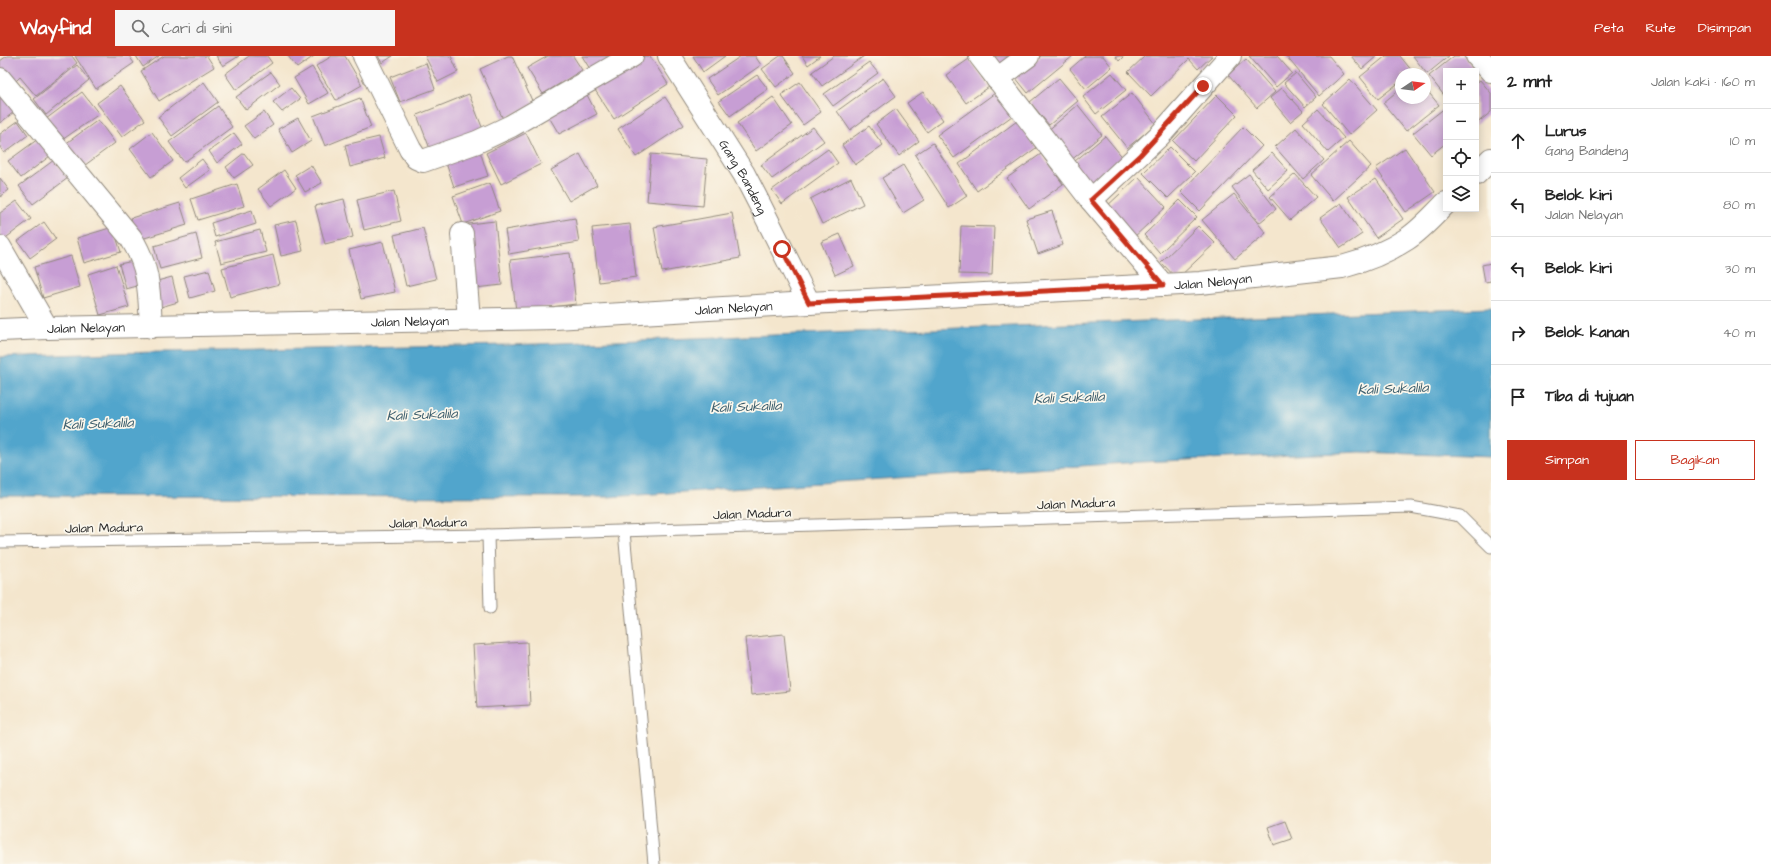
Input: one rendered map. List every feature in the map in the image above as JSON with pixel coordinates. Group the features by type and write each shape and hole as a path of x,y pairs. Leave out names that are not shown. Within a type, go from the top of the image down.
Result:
{"street":[{"path":"364,56 410,149 416,158 422,161 477,142 511,126 632,56"},
{"name":"Gang Bandeng","path":"669,56 744,174 809,303"},
{"path":"980,56 1091,200 1163,285"},
{"path":"997,79 1028,56"},
{"path":"1091,200 1160,135 1230,56"},
{"path":"1477,56 1491,72"},
{"path":"0,79 131,238 146,270 151,327"},
{"name":"Jalan Nelayan","path":"0,330 555,318 809,303 1200,284 1342,267 1364,261 1382,253 1408,238 1443,206"},
{"path":"462,234 469,319"},
{"path":"0,247 47,328"}],"lane":[{"name":"Jalan Madura","path":"0,542 488,535 1411,507 1460,516 1491,547"},
{"path":"624,531 654,864"},
{"path":"488,535 490,608"}],"water":[{"name":"Kali Sukalila","path":"1491,308 1491,457 1360,452 1141,462 608,497 0,496 0,357 113,353 508,345"}],"building":[{"path":"7,56 72,56 77,63 36,96 20,77 13,84 0,67 0,61"},
{"path":"75,56 129,56 134,63 96,89"},
{"path":"136,56 159,56 143,67"},
{"path":"164,56 207,56 214,67 159,101 141,71"},
{"path":"216,56 239,56 223,66"},
{"path":"249,56 267,56 272,63 236,90 225,74"},
{"path":"288,56 314,56 297,68"},
{"path":"332,56 345,56 362,85 336,100 316,66"},
{"path":"378,56 393,56 382,63"},
{"path":"425,56 451,56 458,72 438,82"},
{"path":"508,56 512,56 534,105 503,119 480,69"},
{"path":"548,56 573,56 582,70 543,94 527,68"},
{"path":"582,56 621,56 593,74"},
{"path":"639,56 650,56 668,84 614,119 593,87"},
{"path":"693,56 725,56 703,72"},
{"path":"741,56 755,56 761,65 718,95 707,79"},
{"path":"780,56 783,56 795,73 776,87 762,69"},
{"path":"802,56 820,56 808,65"},
{"path":"834,56 864,56 822,86 812,72"},
{"path":"994,56 1021,56 1002,68"},
{"path":"1041,56 1073,56 1028,93 1015,77"},
{"path":"1085,56 1103,56 1112,67 1086,89 1070,69"},
{"path":"1115,56 1124,56 1119,61"},
{"path":"1145,56 1212,56 1198,69 1189,59 1151,96 1128,72"},
{"path":"1249,56 1277,56 1292,73 1276,87"},
{"path":"1286,56 1329,56 1344,74 1319,96"},
{"path":"1351,56 1377,56 1362,69"},
{"path":"1386,56 1400,56 1410,68 1395,68 1395,86 1378,99 1360,77"},
{"path":"1413,56 1449,56 1431,71 1431,68 1422,68"},
{"path":"1454,56 1463,56 1473,68 1443,68 1443,94 1431,79 1431,74"},
{"path":"969,59 989,87 966,103 946,75"},
{"path":"1246,59 1275,92 1257,108 1228,75"},
{"path":"869,62 878,73 833,106 824,94"},
{"path":"426,63 435,89 400,102 390,77"},
{"path":"77,65 89,80 46,115 34,99"},
{"path":"312,67 328,93 309,104 294,78"},
{"path":"271,72 280,84 246,110 236,97"},
{"path":"1112,73 1126,90 1096,114 1083,97"},
{"path":"1296,73 1316,97 1305,107 1284,83"},
{"path":"757,75 768,89 730,116 719,101"},
{"path":"883,78 896,96 850,130 837,111"},
{"path":"1059,78 1078,101 1049,125 1030,102"},
{"path":"1350,79 1377,110 1349,135 1323,104"},
{"path":"1480,80 1491,93 1491,112 1479,122 1479,104"},
{"path":"204,82 218,102 172,136 158,117"},
{"path":"800,82 821,112 803,125 781,95"},
{"path":"120,86 145,120 122,137 97,103"},
{"path":"291,88 300,99 282,112 273,102"},
{"path":"1282,88 1303,111 1290,122 1270,98"},
{"path":"585,91 597,114 559,134 546,112"},
{"path":"82,92 99,114 62,140 46,119"},
{"path":"923,92 943,120 927,132 907,103"},
{"path":"995,93 1012,116 954,158 937,135"},
{"path":"1132,93 1156,124 1127,148 1102,117"},
{"path":"1395,93 1395,104 1431,104 1431,95 1439,105 1406,131 1383,103"},
{"path":"469,94 484,132 432,154 417,115"},
{"path":"0,95 19,108 0,123"},
{"path":"1217,95 1237,115 1194,161 1173,141"},
{"path":"665,97 684,125 636,157 618,129"},
{"path":"773,97 792,125 756,151 737,123"},
{"path":"360,98 371,127 325,146 313,116"},
{"path":"1078,105 1102,135 1070,161 1046,132"},
{"path":"218,106 232,127 184,162 169,142"},
{"path":"896,109 919,141 899,156 876,124"},
{"path":"1318,109 1344,138 1328,152 1303,123"},
{"path":"1443,109 1443,145 1431,155 1413,133"},
{"path":"264,112 273,125 254,139 244,126"},
{"path":"298,118 311,141 292,153 278,129"},
{"path":"98,120 115,143 77,171 61,147"},
{"path":"18,121 28,135 4,153 0,147 0,134"},
{"path":"1017,121 1036,148 977,191 959,164"},
{"path":"869,126 883,145 855,165 842,145"},
{"path":"813,127 824,141 772,179 761,165"},
{"path":"1243,127 1262,146 1200,211 1181,192"},
{"path":"1296,128 1324,160 1303,179 1275,147"},
{"path":"152,132 173,161 151,177 130,149"},
{"path":"234,133 242,144 217,163 209,151"},
{"path":"526,133 541,164 501,184 486,153"},
{"path":"1105,136 1125,160 1088,190 1069,166"},
{"path":"379,137 385,158 350,167 345,145"},
{"path":"38,139 50,156 21,178 8,161"},
{"path":"1349,141 1371,166 1333,201 1311,175"},
{"path":"933,143 967,196 949,208 915,155"},
{"path":"1170,147 1195,172 1168,198 1143,173"},
{"path":"1405,148 1435,192 1406,212 1376,168"},
{"path":"828,149 838,163 782,204 772,190"},
{"path":"480,151 488,176 454,187 446,163"},
{"path":"244,153 253,165 234,178 226,167"},
{"path":"1272,153 1288,171 1268,189 1252,170"},
{"path":"580,154 597,185 569,201 551,170"},
{"path":"651,154 707,159 703,206 647,201"},
{"path":"1041,154 1063,184 1029,209 1007,178"},
{"path":"202,159 210,170 185,188 178,178"},
{"path":"54,160 68,178 33,204 19,186"},
{"path":"311,165 322,183 305,192 295,175"},
{"path":"903,165 924,200 903,213 882,178"},
{"path":"284,170 296,188 271,206 258,189"},
{"path":"1249,174 1276,209 1259,223 1232,187"},
{"path":"1295,174 1316,197 1290,220 1270,197"},
{"path":"1138,177 1166,207 1132,239 1104,209"},
{"path":"0,178 9,190 0,197"},
{"path":"851,178 863,204 822,224 810,199"},
{"path":"1376,179 1403,219 1376,238 1348,197"},
{"path":"490,183 500,211 463,224 453,196"},
{"path":"237,184 244,206 198,220 191,199"},
{"path":"394,191 401,221 364,230 357,200"},
{"path":"1234,194 1266,233 1235,259 1202,220"},
{"path":"344,199 353,237 325,244 315,206"},
{"path":"1180,200 1197,217 1160,253 1144,235"},
{"path":"17,201 31,219 3,240 0,236 0,213"},
{"path":"180,203 187,225 138,240 131,218"},
{"path":"1341,203 1362,234 1341,248 1320,218"},
{"path":"252,210 256,224 215,237 211,223"},
{"path":"1052,211 1063,245 1038,254 1026,219"},
{"path":"732,213 740,258 662,272 654,227"},
{"path":"575,218 579,242 509,254 505,230"},
{"path":"296,220 303,251 281,256 274,225"},
{"path":"495,221 502,285 475,288 468,224"},
{"path":"44,222 56,239 30,258 18,241"},
{"path":"630,224 636,277 599,282 592,228"},
{"path":"961,226 994,227 992,275 959,274"},
{"path":"1198,226 1215,243 1177,279 1161,262"},
{"path":"113,227 121,252 84,263 77,238"},
{"path":"423,228 436,279 406,286 394,235"},
{"path":"260,230 266,252 221,263 215,242"},
{"path":"196,234 202,258 160,269 154,246"},
{"path":"840,234 854,266 835,275 821,242"},
{"path":"383,242 395,292 361,299 349,250"},
{"path":"570,253 576,304 516,311 510,260"},
{"path":"273,255 280,284 230,297 222,268"},
{"path":"71,256 80,287 43,298 34,267"},
{"path":"133,261 141,285 126,289 119,264"},
{"path":"1491,263 1491,281 1485,282 1482,265"},
{"path":"116,265 129,307 100,315 88,274"},
{"path":"209,270 215,291 190,298 184,276"},
{"path":"172,277 178,302 157,308 150,283"},
{"path":"784,634 790,691 751,695 745,638"},
{"path":"527,642 530,705 477,708 473,645"},
{"path":"1285,821 1292,839 1274,845 1268,827"}],"route":[{"path":"782,249 809,303 1163,285 1091,200 1160,135 1203,86"}]}
